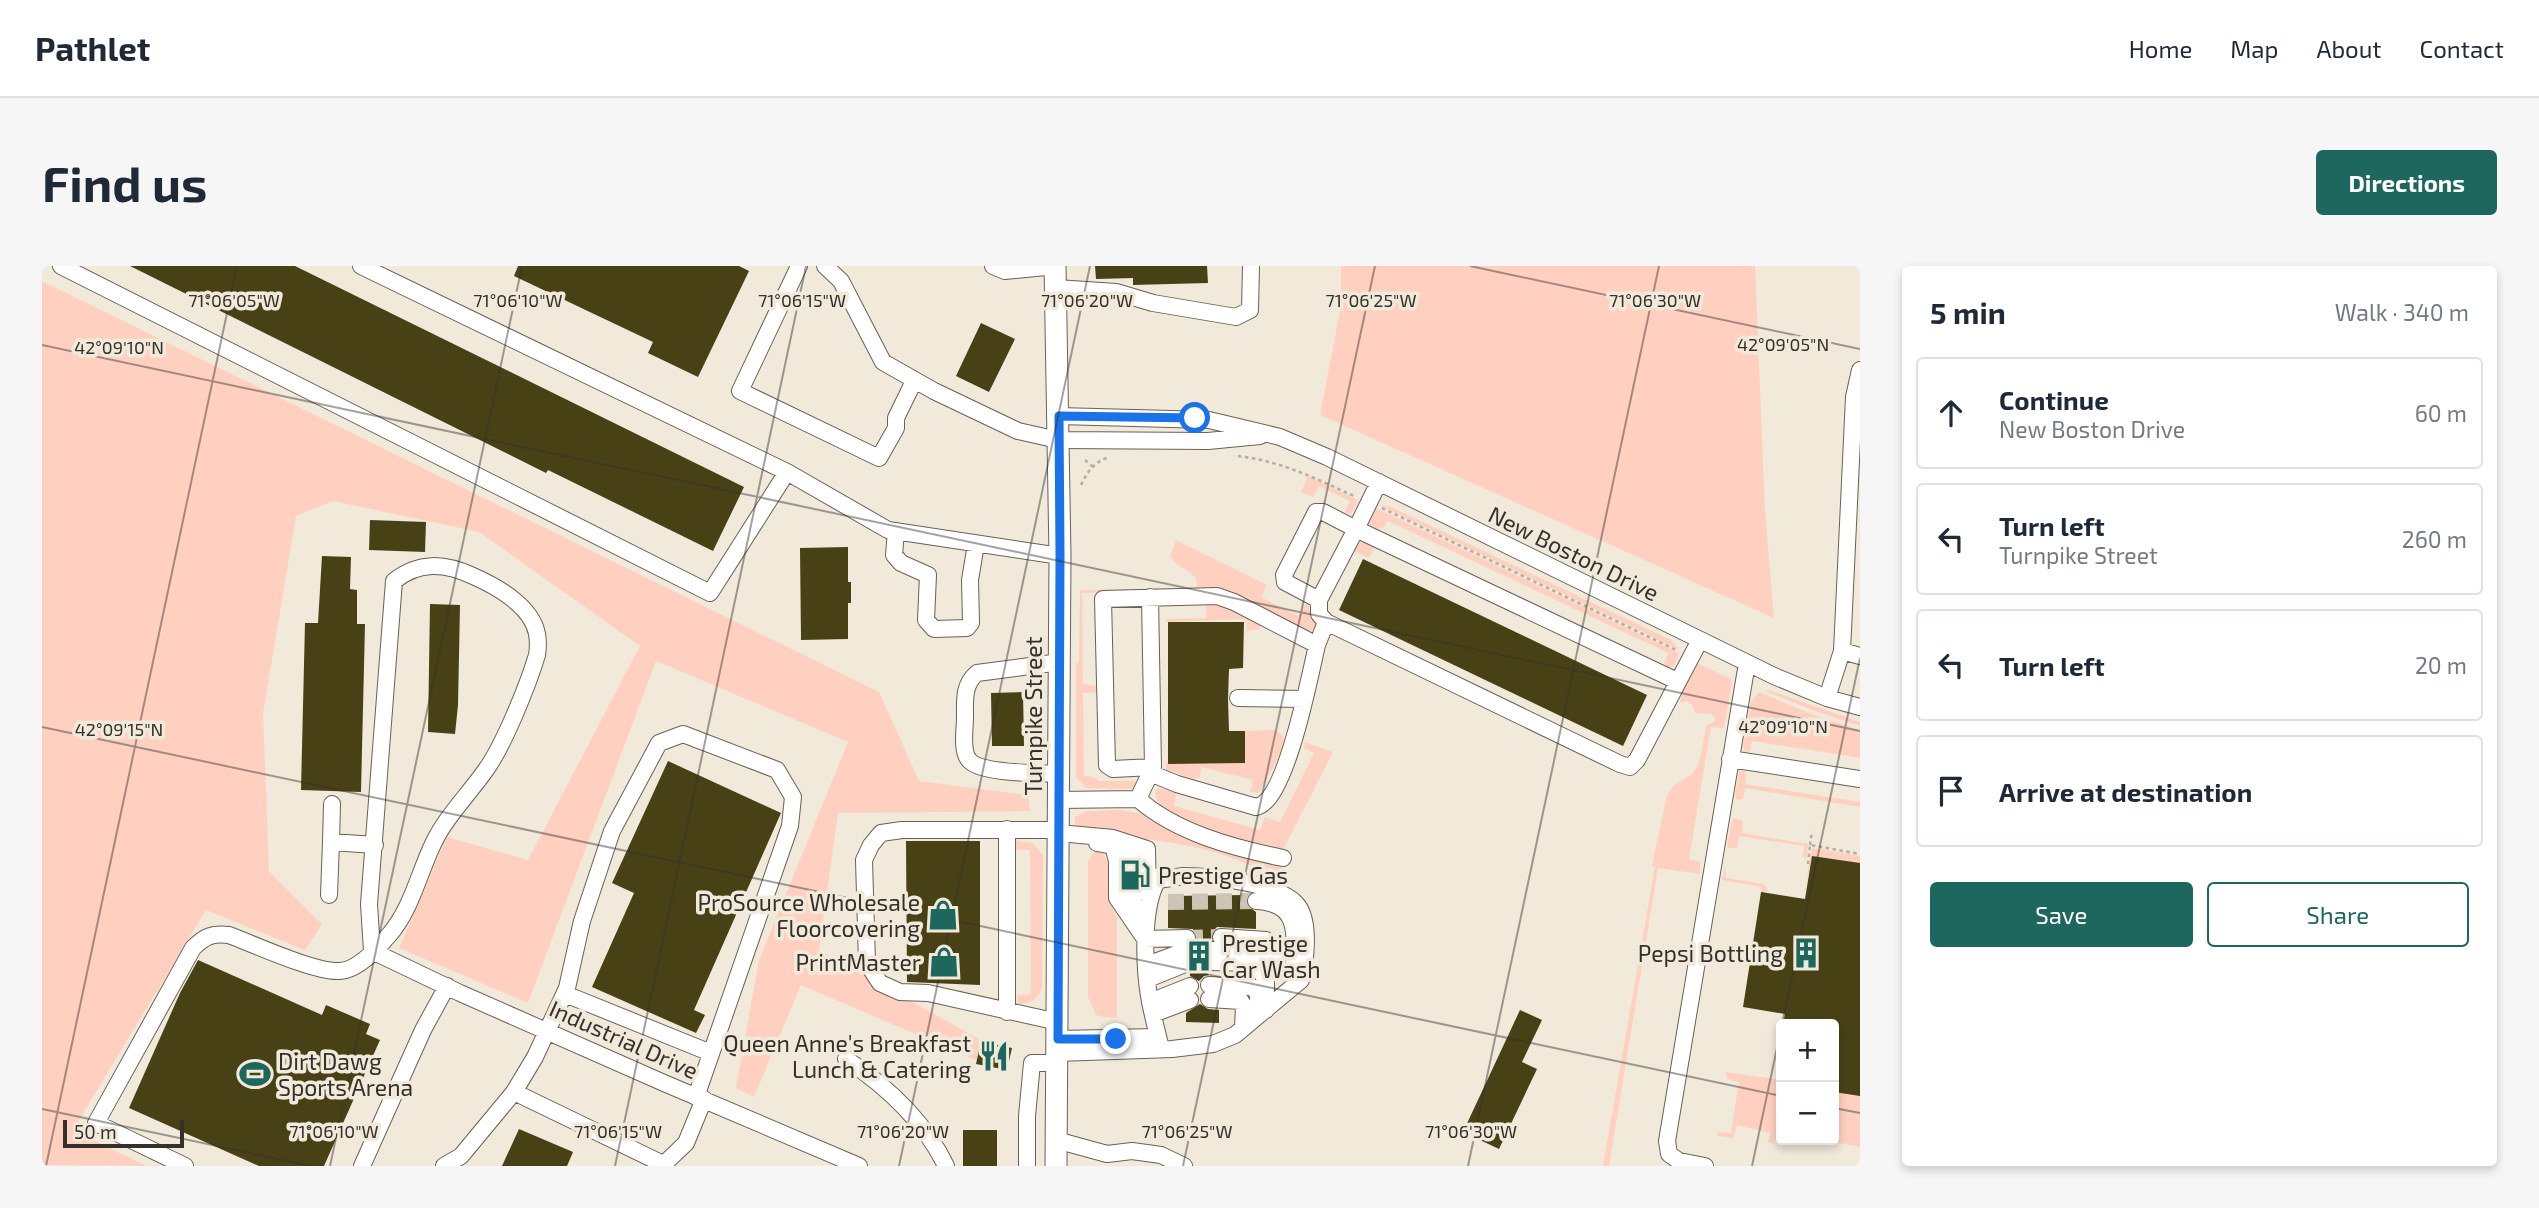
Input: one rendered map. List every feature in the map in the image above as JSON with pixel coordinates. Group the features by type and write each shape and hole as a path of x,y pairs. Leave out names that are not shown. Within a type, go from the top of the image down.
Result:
{"main road":[{"name":"Turnpike Street","path":"1056,273 1060,556 1056,1166"}],"street":[{"path":"61,266 710,593 787,471"},
{"path":"361,266 787,471 888,530 1060,556"},
{"path":"799,266 740,391 879,458 896,428 896,418 914,381"},
{"name":"New Boston Drive","path":"825,266 841,281 883,362 914,381 1018,431 1058,439 1208,441 1269,435"},
{"path":"993,266 1005,271 1056,273 1153,303 1236,317 1250,310 1251,266"},
{"path":"1827,698 1842,651 1854,397 1860,370"},
{"name":"New Boston Drive","path":"1059,416 1195,418 1295,443 1747,663 1827,698 1860,707"},
{"path":"1379,482 1319,600 1319,614 1326,622 1626,766 1637,760 1700,640"},
{"path":"1319,600 1283,578 1313,517 1320,511 1677,681"},
{"path":"896,531 894,555 901,563 928,575 926,620 934,629 967,628 971,623 970,580 976,544"},
{"path":"185,1166 96,1123 193,948 215,933 229,935 317,968 340,971 361,965 390,934 433,843 487,768 509,723 538,652 537,632 523,607 488,583 455,568 431,565 406,571 394,581 369,904 372,951"},
{"path":"1317,645 1225,598 1210,596 1103,599 1107,765 1113,769 1152,770 1177,784 1261,806 1274,792 1291,752 1317,645 1326,622"},
{"path":"1138,799 1152,770 1150,597"},
{"path":"1842,651 1860,656"},
{"path":"1059,774 982,768 969,760 965,748 965,722 967,681 976,673 1060,662"},
{"path":"1706,1166 1674,1159 1669,1154 1667,1141 1747,663"},
{"path":"1238,698 1304,699"},
{"path":"444,1166 461,1156 514,1092 535,1057 565,995 582,921 612,831 659,743 683,734 777,770 793,797 790,826 711,1053 686,1143 663,1165 514,1092"},
{"path":"1730,759 1860,779"},
{"path":"1059,800 1138,799 1165,818 1206,836 1283,858"},
{"path":"329,895 332,804"},
{"path":"1007,829 1007,1012"},
{"path":"1145,939 1157,880 1160,875 1178,868 1275,891 1298,905 1302,915 1306,949 1302,977 1275,1003 1234,1035 1213,1044 1057,1044 1007,1012 928,993 900,992 880,983 867,963 864,860 881,833 902,830 1007,829 1113,842 1141,850 1140,894 1147,972 1160,1043"},
{"path":"331,842 375,845"},
{"path":"1113,842 1131,856 1132,896 1145,939"},
{"path":"1113,842 1117,861 1117,898 1128,915 1145,939 1189,950 1147,972"},
{"path":"1255,901 1281,906 1288,912 1291,920 1284,945 1275,1003"},
{"path":"1150,907 1168,902"},
{"path":"1221,937 1262,939 1272,945 1275,956 1275,1003"},
{"path":"1209,956 1260,950 1266,957 1266,981 1275,1003"},
{"name":"Industrial Drive","path":"372,951 859,1166"},
{"path":"362,1166 423,1030 447,986"},
{"path":"1243,1028 1244,1006 1241,1001 1209,992 1254,988 1275,1003"},
{"path":"1152,1008 1190,993"},
{"path":"565,995 711,1053"},
{"path":"1027,1166 1027,1116 1032,1063 1057,1044"},
{"path":"846,1059 867,1073 904,1107 939,1151 946,1166"},
{"path":"1056,1140 1106,1160 1132,1151 1161,1155 1184,1166"}],"path":[{"path":"1228,455 1263,460 1299,470 1356,497"},
{"path":"1081,485 1093,467 1102,460 1115,456"},
{"path":"1085,460 1093,467"},
{"path":"1378,506 1679,652"},
{"path":"1808,864 1812,831"},
{"path":"1810,845 1860,854"}],"shaded area":[{"path":"1341,266 1755,266 1765,510 1774,618 1320,415 1341,306"},
{"path":"42,281 879,692 919,781 1028,795 1030,811 838,813 819,950 979,1039 978,1061 801,985 754,1097 736,1088 759,960 848,742 656,661 528,1003 399,948 447,837 528,860 640,646 479,532 333,501 296,516 263,713 269,871 322,924 305,950 206,910 73,1130 146,1166 42,1165"},
{"path":"1308,476 1358,500 1351,514 1345,511 1350,501 1319,486 1313,497 1301,492"},
{"path":"1379,505 1389,506 1671,640 1679,650"},
{"path":"1376,508 1679,653 1676,662 1669,668 1664,664 1668,653 1388,521 1384,527 1377,529 1368,524 1367,519"},
{"path":"1176,540 1267,585 1261,597 1298,616 1307,604 1316,622 1315,629 1308,632 1223,591 1082,593 1083,684 1099,686 1096,692 1083,693 1084,776 1094,777 1099,781 1137,783 1134,789 1086,788 1076,777 1076,663 1079,663 1080,590 1197,588 1196,578 1175,563 1170,556"},
{"path":"1361,541 1375,545 1369,558 1352,550"},
{"path":"1212,601 1259,622 1260,629 1247,631 1246,619 1165,622 1168,619 1207,618 1206,606"},
{"path":"1697,663 1731,679 1732,682 1724,728 1711,727 1689,859 1700,862 1700,874 1658,868 1609,1166 1603,1166 1655,867 1652,866 1666,799 1673,787 1696,768 1707,725 1715,721 1711,714 1695,713 1687,701 1680,703 1684,687"},
{"path":"1769,690 1860,722 1860,726 1765,691"},
{"path":"1759,692 1814,715 1860,730 1860,758 1752,741 1750,751 1745,752 1743,748 1751,702"},
{"path":"1275,730 1283,736 1284,747 1259,793 1250,792 1253,780 1201,767 1200,777 1195,779 1166,770 1166,762 1244,763 1245,731"},
{"path":"1305,742 1333,752 1283,850 1202,827 1173,813 1157,799 1155,791 1159,788 1173,791 1176,795 1174,806 1260,830 1265,817 1280,822 1314,753 1304,748"},
{"path":"1742,770 1747,774 1745,784 1860,802 1860,807 1745,788 1743,799 1738,800 1735,797 1739,772"},
{"path":"1120,810 1143,814 1283,868 1281,882 1234,858 1208,850 1155,840 1075,832 1075,817 1087,811"},
{"path":"1734,818 1743,821 1742,833 1808,844 1806,860 1803,857 1804,846 1739,836 1737,848 1729,848 1727,845"},
{"path":"1012,840 1033,843 1043,855 1042,988 1032,1000 1017,1004 1017,995 1031,994 1030,850 1013,850"},
{"path":"1812,848 1860,856 1860,863 1813,856 1806,883"},
{"path":"1095,850 1103,853 1108,863 1108,899 1117,917 1117,1018 1097,1016 1088,997 1088,861"},
{"path":"1725,866 1726,878 1763,884 1768,890 1765,893 1761,892 1761,887 1722,880"},
{"path":"1726,1072 1776,1079 1776,1139 1773,1144 1768,1142 1770,1133 1737,1125 1733,1138 1717,1136 1719,1132 1731,1133 1739,1082 1727,1079"},
{"path":"1839,1090 1860,1093 1860,1147 1839,1143"}],"building":[{"path":"130,266 295,266 744,487 713,551 548,470 546,473"},
{"path":"518,266 739,266 749,271 698,377 648,353 653,342 514,276"},
{"path":"1095,266 1207,266 1208,283 1133,285 1133,278 1096,279"},
{"path":"981,323 1015,339 989,392 956,376"},
{"path":"370,520 426,522 425,552 369,550"},
{"path":"848,547 851,603 848,603 848,639 801,640 800,548"},
{"path":"322,556 351,557 350,589 357,590 357,624 365,624 361,792 301,790 305,623 318,623"},
{"path":"1363,559 1647,695 1623,746 1339,610"},
{"path":"430,604 460,605 455,734 428,732"},
{"path":"1168,622 1244,622 1243,668 1229,669 1228,699 1229,731 1245,731 1245,763 1168,764"},
{"path":"1023,692 1024,746 992,746 991,693"},
{"path":"668,761 781,813 694,1010 705,1015 696,1033 592,987 634,893 612,883"},
{"path":"906,841 980,841 980,985 907,982"},
{"name":"Pepsi Bottling","path":"1812,856 1860,863 1860,1096 1839,1093 1839,1019 1784,1019 1785,1014 1743,1007 1761,892 1805,899"},
{"name":"Prestige Car Wash","path":"1247,895 1247,905 1256,912 1256,929 1217,927 1212,932 1211,939 1200,945 1193,929 1168,928 1168,896"},
{"name":"Dirt Dawg Sports Arena","path":"198,960 322,1015 326,1005 370,1024 366,1034 380,1040 324,1166 259,1166 129,1108 180,993"},
{"path":"1199,966 1209,975 1199,981 1190,976 1190,973"},
{"path":"1200,1004 1208,1009 1219,1010 1219,1023 1186,1022 1186,1013"},
{"path":"1520,1010 1542,1020 1522,1062 1537,1069 1499,1149 1463,1132"},
{"name":"Queen Anne's Breakfast Lunch & Catering","path":"981,1042 1012,1048 1007,1070 976,1064"},
{"path":"519,1129 573,1152 567,1166 502,1166"},
{"path":"963,1130 997,1130 997,1166 963,1166"}],"tunnel":[{"path":"1168,902 1256,901"},
{"path":"1187,938 1221,937"}],"place":[{"name":"Prestige Gas","path":"1135,875"},
{"name":"ProSource Wholesale Floorcovering","path":"943,915"},
{"name":"Pepsi Bottling","path":"1806,953"},
{"name":"Prestige Car Wash","path":"1199,956"},
{"name":"PrintMaster","path":"944,962"},
{"name":"Queen Anne's Breakfast Lunch & Catering","path":"994,1056"},
{"name":"Dirt Dawg Sports Arena","path":"255,1074"}],"route":[{"path":"1116,1039 1058,1039 1059,416 1195,418"}]}
